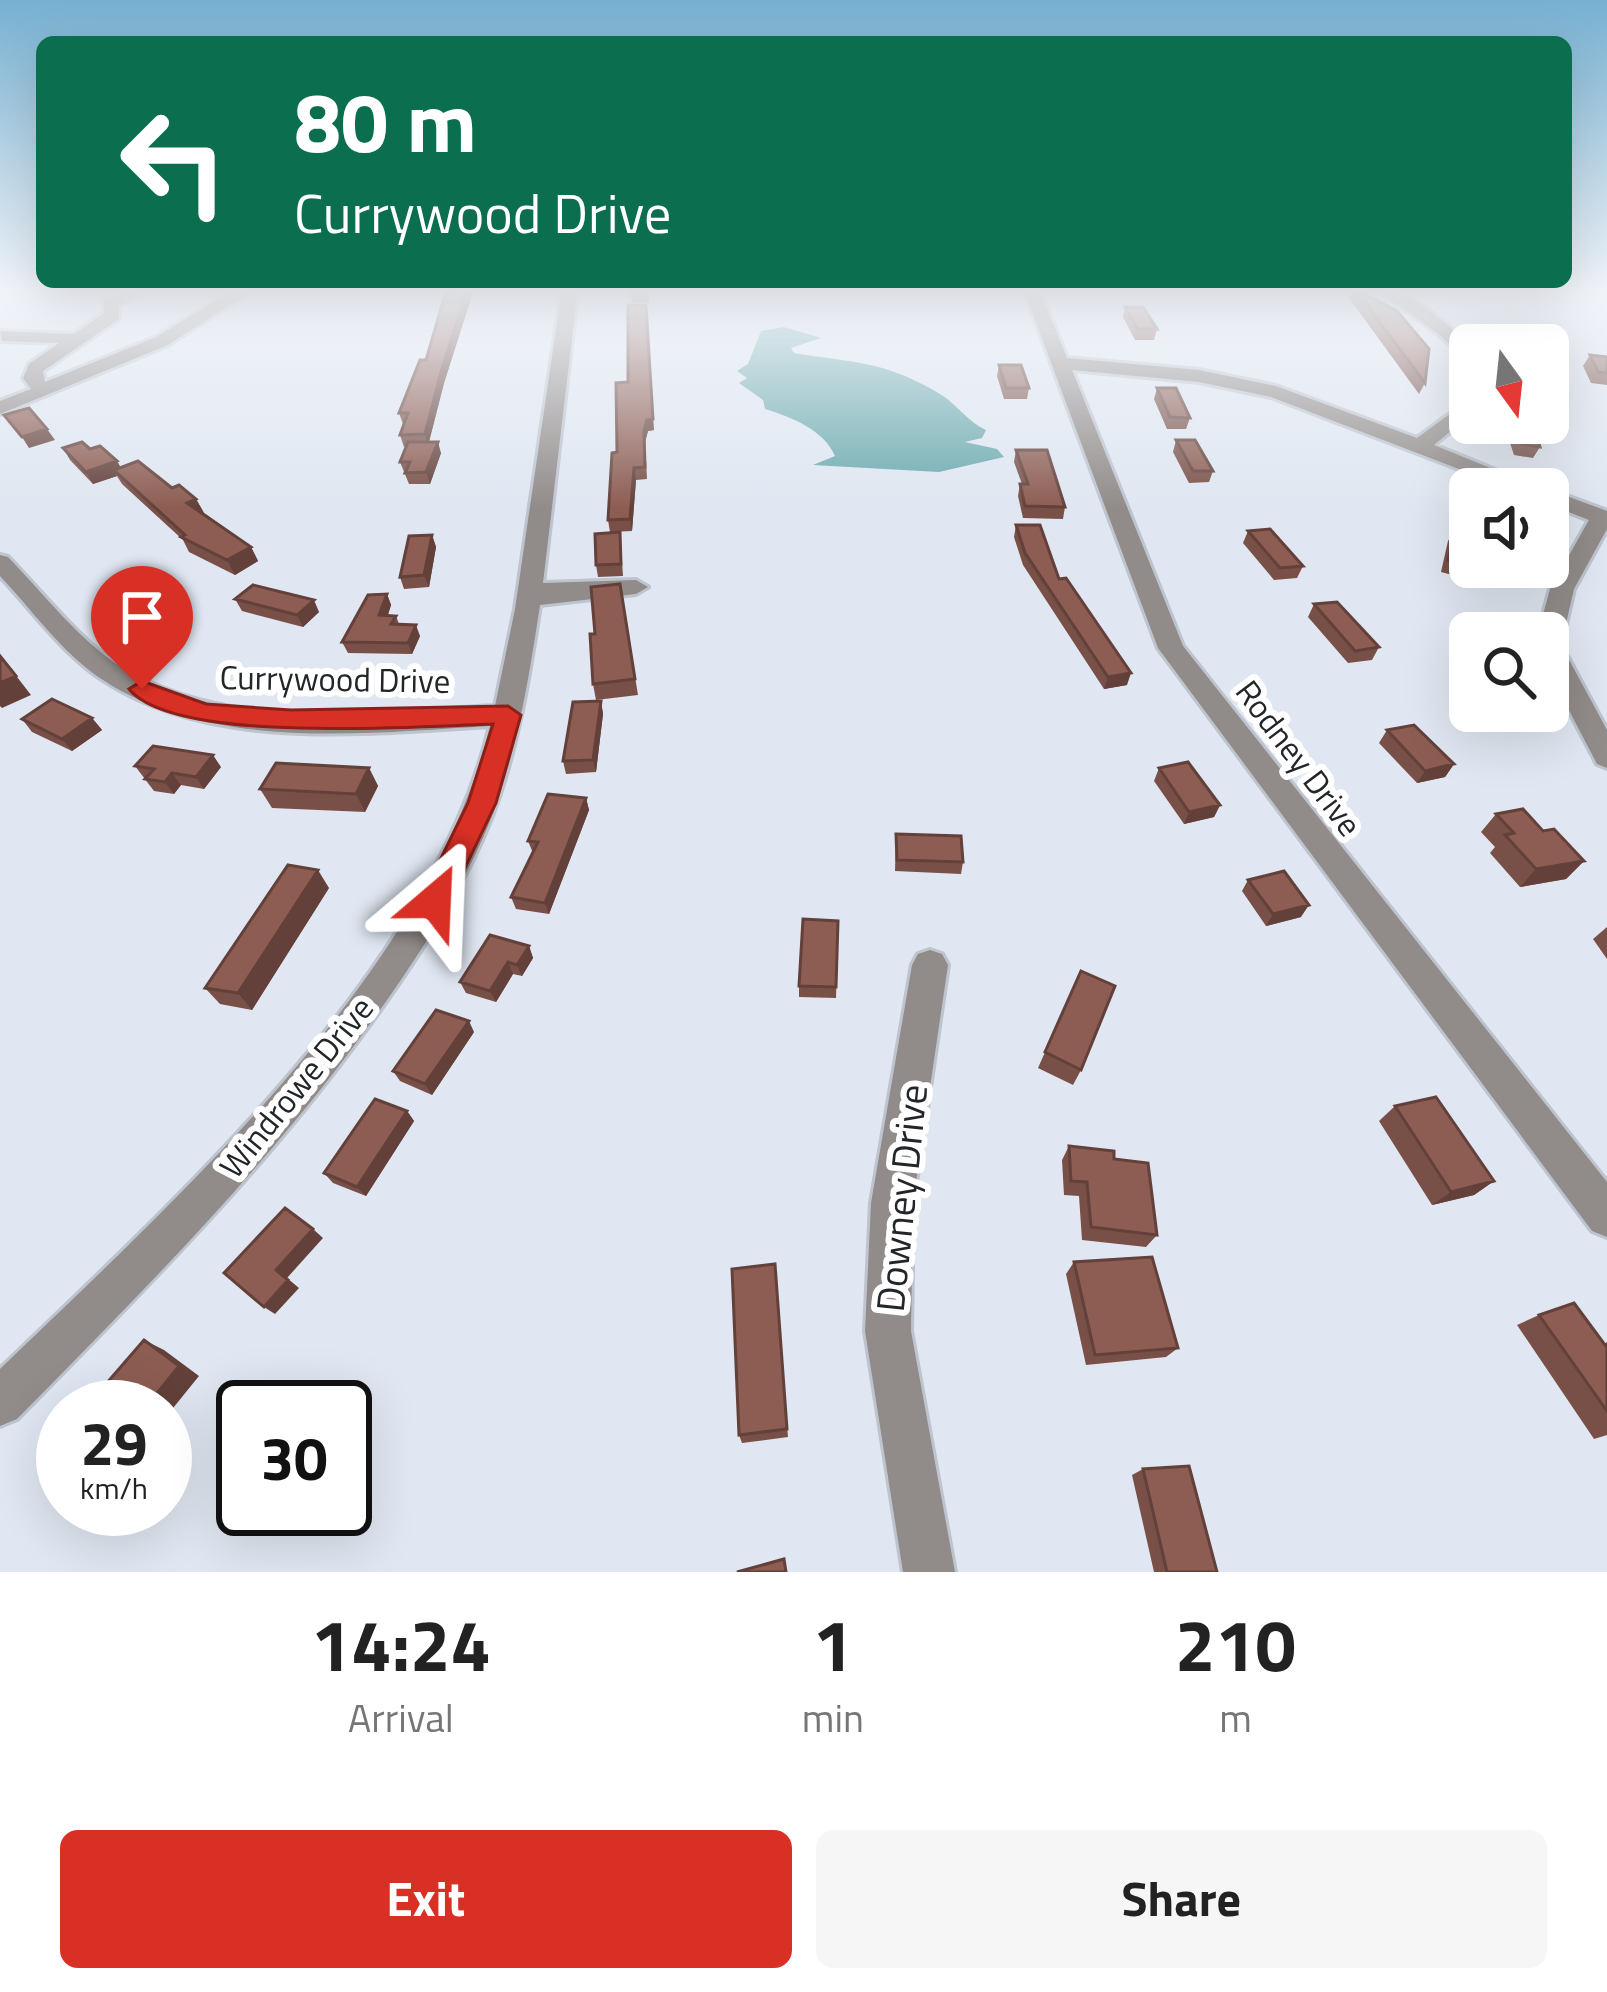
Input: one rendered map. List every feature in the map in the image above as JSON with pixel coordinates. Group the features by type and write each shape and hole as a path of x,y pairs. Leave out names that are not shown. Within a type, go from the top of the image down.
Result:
{"street":[{"path":"44,394 32,379 35,368 45,361"},
{"path":"0,408 117,361"},
{"name":"Windrowe Drive","path":"0,1402 185,1220 356,1019 435,901 482,803 508,715 560,361"},
{"path":"1060,362 1254,387 1478,468"},
{"name":"Rodney Drive","path":"1060,362 1171,648 1607,1216"},
{"path":"0,408 10,417 0,425"},
{"path":"1421,445 1449,422"},
{"path":"1569,504 1604,518 1562,589 1548,646 1607,757"},
{"name":"Currywood Drive","path":"0,562 111,673 173,706 291,719 508,715"},
{"path":"528,595 636,587"},
{"name":"Downey Drive","path":"929,1572 888,1331 892,1203 930,965"}],"water":[{"path":"852,361 882,368 949,400 986,430 982,438 965,442 997,449 1004,457 939,472 813,465 835,456 830,447 816,432 765,409 763,400 739,383 747,378 737,371 748,364"}],"building":[{"path":"419,361 444,361 425,434 400,435 408,413 399,413"},
{"path":"628,361 649,361 653,419 647,420 644,431 645,467 634,468 630,519 608,520 612,453 617,452 616,383 628,382"},
{"path":"1409,361 1428,361 1425,383"},
{"path":"1593,361 1607,361 1607,373 1598,372"},
{"path":"999,365 1021,365 1029,388 1006,388"},
{"path":"1157,388 1176,388 1190,418 1170,417"},
{"path":"29,408 47,429 22,437 4,415"},
{"path":"1176,440 1195,440 1213,471 1193,471"},
{"path":"82,442 90,449 100,446 117,461 86,472 63,448"},
{"path":"408,442 438,442 426,472 405,473 410,462 400,462"},
{"path":"1016,450 1047,450 1065,507 1025,506 1020,484 1028,484"},
{"path":"138,461 172,488 179,485 196,499 187,503 251,547 227,560 181,537 185,535 114,470"},
{"path":"1016,525 1040,525 1059,579 1066,578 1131,673 1108,677 1025,553"},
{"path":"1270,529 1303,566 1280,568 1248,531"},
{"path":"620,532 621,564 596,565 595,534"},
{"path":"432,535 424,575 400,577 409,536"},
{"path":"620,584 635,679 593,684 591,587"},
{"path":"253,585 314,600 297,615 235,599"},
{"path":"387,594 379,615 396,616 391,624 416,625 408,643 342,642 368,595"},
{"path":"1337,602 1379,647 1355,651 1314,604"},
{"path":"0,656 16,676 0,683"},
{"path":"52,699 92,718 62,739 22,719"},
{"path":"601,701 593,760 563,761 573,702"},
{"path":"1414,725 1454,764 1425,771 1387,730"},
{"path":"153,746 213,755 196,777 172,773 165,782 145,779 154,769 135,766"},
{"path":"1188,762 1220,805 1189,812 1159,768"},
{"path":"276,763 369,768 356,794 260,789"},
{"path":"548,794 586,798 545,903 511,897 538,842 528,841"},
{"path":"1523,809 1543,831 1554,829 1584,861 1536,869 1505,835 1514,833 1496,814"},
{"path":"896,834 961,836 963,862 897,860"},
{"path":"288,865 318,870 238,993 205,988"},
{"path":"1284,871 1309,905 1273,914 1248,880"},
{"path":"803,919 838,921 836,987 799,986"},
{"path":"490,935 529,946 517,965 508,962 490,991 460,982"},
{"path":"1081,971 1115,986 1081,1070 1045,1052"},
{"path":"436,1010 469,1021 425,1084 393,1071"},
{"path":"1436,1097 1494,1181 1451,1192 1395,1106"},
{"path":"375,1099 407,1111 357,1187 324,1173"},
{"path":"1069,1146 1114,1151 1114,1159 1148,1163 1157,1235 1091,1227 1087,1182 1071,1181"},
{"path":"285,1208 313,1229 276,1270 288,1280 264,1307 224,1273"},
{"path":"1152,1257 1178,1348 1095,1355 1074,1262"},
{"path":"775,1264 787,1429 739,1435 732,1269"},
{"path":"1574,1303 1607,1344 1607,1411 1539,1315"},
{"path":"144,1340 179,1366 168,1380 109,1380"},
{"path":"1189,1466 1217,1572 1167,1572 1143,1469"},
{"path":"784,1559 786,1572 737,1572"}],"route":[{"path":"142,689 173,706 206,713 393,720 508,715 482,803 435,901"}]}
